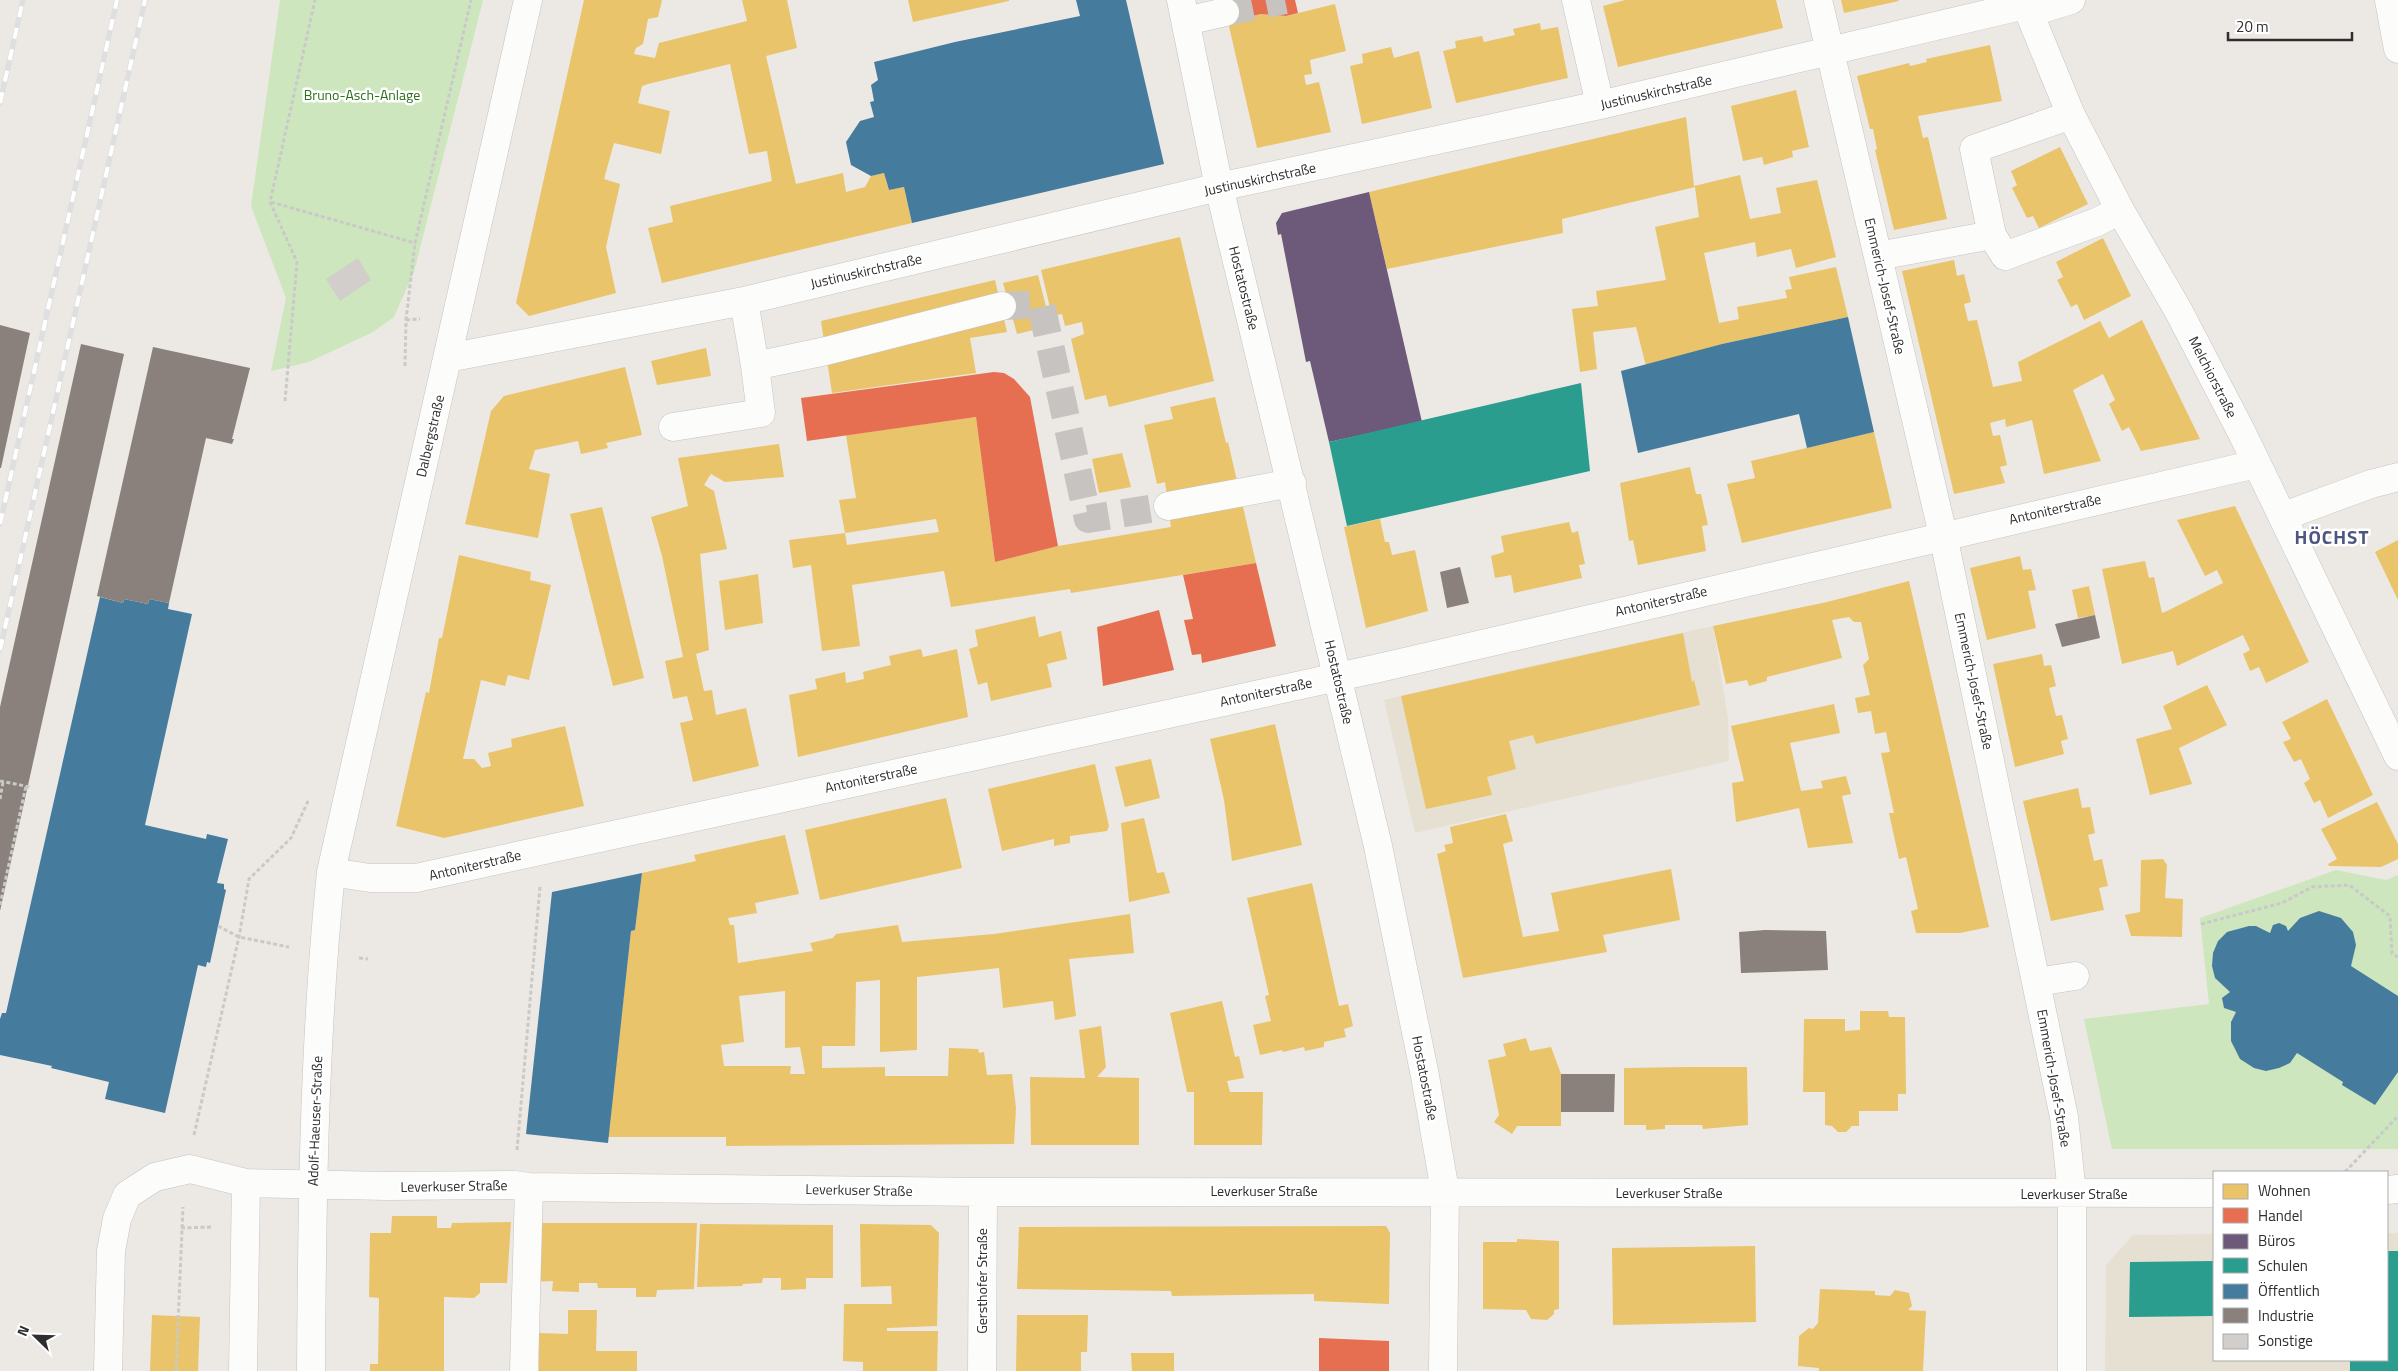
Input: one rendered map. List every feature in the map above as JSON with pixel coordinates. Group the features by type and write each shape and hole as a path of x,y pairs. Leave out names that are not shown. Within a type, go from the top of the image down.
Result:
{"street":[{"name":"Dalbergstraße","path":"331,872 528,0"},
{"path":"1576,0 1600,105"},
{"name":"Emmerich-Josef-Straße","path":"1818,0 1943,535 2064,1117 2072,1194 2072,1371"},
{"name":"Justinuskirchstraße","path":"448,358 744,301 1220,187 1600,105 2025,2 2046,8 2071,0"},
{"path":"2389,0 2398,48"},
{"name":"Melchiorstraße","path":"2025,2 2071,115 2120,210 2178,310 2284,516 2398,756"},
{"path":"1183,11 1226,12"},
{"name":"Hostatostraße","path":"1183,11 1220,187 1378,846 1425,1076 1446,1192 1443,1371"},
{"path":"2071,115 1974,149 1992,236 2005,256 2097,222 2120,210"},
{"path":"1878,256 1992,236"},
{"path":"673,427 761,413 744,301"},
{"path":"755,366 826,351 1002,306"},
{"name":"Antoniterstraße","path":"331,872 370,878 416,878 1338,677 1943,535 2256,464"},
{"path":"2284,516 2371,484 2398,477"},
{"path":"1168,506 1292,483"},
{"name":"Adolf-Haeuser-Straße","path":"311,1371 313,1184 323,952 331,872"},
{"path":"2037,982 2075,976"},
{"name":"Leverkuser Straße","path":"108,1371 111,1251 117,1219 126,1196 155,1177 190,1169 246,1183 450,1187 522,1186 983,1192 2213,1193"},
{"path":"243,1371 246,1183"},
{"path":"522,1186 524,1371"},
{"name":"Gersthofer Straße","path":"982,1371 983,1192"}],"path":[{"path":"285,401 297,262 270,202 315,0"},
{"path":"405,366 406,320 415,243 471,0"},
{"path":"270,202 415,243"},
{"path":"0,799 2,781 28,787 0,905"},
{"path":"192,1140 238,937 249,879 291,838 309,797"},
{"path":"522,1186 544,849"},
{"path":"2201,924 2282,903 2312,887 2349,884 2390,916 2392,954 2398,957"},
{"path":"218,926 238,937 291,947"},
{"path":"2346,1171 2398,1116"},
{"path":"176,1371 181,1228 184,1203"},
{"path":"181,1228 219,1227"}],"shaded area":[{"path":"1713,626 1728,718 1729,761 1415,833 1384,700"},
{"path":"2388,1233 2398,1233 2398,1371 2105,1371 2106,1265 2133,1235 2213,1234 2213,1361 2388,1361"}],"green space":[{"name":"Bruno-Asch-Anlage","path":"280,0 483,0 414,272 394,317 373,332 309,362 271,371 286,298 251,206"},
{"path":"2336,870 2386,880 2398,875 2398,1149 2112,1149 2084,1019 2209,1004 2200,918"}],"building: Wohnen":[{"path":"584,0 662,0 658,17 648,19 643,44 636,48 634,54 655,58 659,43 747,21 742,0 787,0 797,48 766,56 796,184 843,173 846,192 865,187 871,176 884,173 889,190 904,187 912,223 662,283 648,228 673,222 670,206 772,181 767,151 749,154 730,64 642,86 638,103 670,111 661,154 614,143 604,179 620,184 606,247 616,293 529,316 516,303"},
{"path":"908,0 1009,0 1009,1 913,22"},
{"path":"1625,0 1776,0 1783,28 1618,67 1603,6"},
{"path":"1841,0 1898,0 1899,1 1844,13"},
{"path":"1335,4 1346,51 1310,60 1312,74 1304,75 1306,85 1319,82 1331,132 1257,148 1228,22 1261,14 1286,16"},
{"path":"1540,23 1541,30 1558,27 1568,78 1456,103 1443,51 1456,48 1455,41 1482,36 1484,42 1515,35 1513,29"},
{"path":"1990,45 2002,101 1918,116 1923,138 1928,137 1947,219 1894,230 1875,150 1877,149 1873,129 1870,129 1857,76 1909,63 1910,66 1927,62 1926,59"},
{"path":"1391,47 1394,58 1419,51 1432,108 1362,124 1350,66 1363,63 1362,54"},
{"path":"1796,90 1809,147 1792,151 1793,157 1764,165 1762,157 1743,161 1731,106"},
{"path":"1686,117 1694,186 1740,175 1750,219 1781,213 1776,188 1817,180 1836,257 1796,268 1791,249 1757,257 1755,242 1704,253 1719,323 1739,319 1737,307 1787,298 1785,290 1792,289 1789,277 1836,267 1848,317 1722,344 1646,366 1636,327 1593,332 1597,369 1580,372 1572,309 1598,306 1596,291 1666,280 1655,227 1699,217 1695,187 1562,219 1563,233 1387,269 1369,192"},
{"path":"2060,147 2088,204 2039,228 2033,216 2027,218 2012,188 2017,185 2011,171"},
{"path":"1180,237 1214,381 1109,407 1106,395 1085,400 1071,339 1084,334 1082,322 1065,326 1062,314 1052,316 1041,270"},
{"path":"2103,238 2131,296 2084,320 2077,304 2071,307 2057,280 2063,277 2056,262"},
{"path":"1954,260 1957,276 1964,274 1971,302 1964,304 1968,321 1977,320 1993,387 2022,381 2018,362 2100,321 2109,338 2142,320 2200,439 2141,451 2129,427 2122,431 2109,404 2115,400 2103,374 2073,390 2101,461 2044,474 2032,420 2006,427 2005,419 1990,423 1993,436 2000,435 2007,465 2000,467 2005,483 1954,494 1902,271"},
{"path":"1038,275 1051,326 1017,334 1003,283"},
{"path":"995,280 1007,332 970,338 976,373 832,393 821,321"},
{"path":"706,348 711,376 657,385 651,361"},
{"path":"625,367 642,435 606,443 608,448 581,454 578,441 535,450 529,469 550,474 538,538 465,524 491,411 504,396"},
{"path":"1215,397 1226,443 1228,442 1256,563 1071,593 1070,589 951,607 944,571 852,585 860,646 822,651 811,565 793,568 789,540 845,533 839,500 856,498 846,435 976,417 995,562 1058,546 1171,527 1165,482 1157,484 1144,425 1173,419 1170,407","holes":["936,519 939,532 847,545 845,533"]},
{"path":"1874,432 1892,508 1742,543 1727,484 1755,478 1751,461"},
{"path":"779,444 784,477 725,482 711,474 704,485 714,491 727,549 700,554 709,650 696,654 704,691 712,690 716,715 746,708 759,766 693,782 680,723 693,720 687,696 673,699 665,661 683,657 662,556 651,517 688,506 678,458"},
{"path":"1122,453 1131,487 1099,493 1092,459"},
{"path":"1690,467 1696,494 1701,494 1708,525 1702,526 1706,551 1638,565 1633,540 1629,541 1620,483"},
{"path":"2235,506 2309,662 2266,683 2259,667 2250,671 2243,654 2250,650 2243,635 2177,666 2173,651 2122,664 2102,569 2145,561 2149,578 2154,577 2162,613 2167,611 2223,583 2217,570 2205,576 2177,520"},
{"path":"602,507 644,678 613,686 570,514"},
{"path":"1380,519 1385,542 1389,542 1392,555 1415,550 1428,611 1366,628 1344,527"},
{"path":"1569,522 1572,533 1578,531 1585,564 1579,565 1582,578 1514,593 1511,575 1495,578 1491,556 1504,552 1501,536"},
{"path":"2398,540 2398,600 2375,552"},
{"path":"459,555 531,572 530,580 551,585 529,680 508,675 505,686 481,680 463,759 474,759 482,768 491,766 488,753 512,747 511,739 565,726 584,806 444,838 396,826 426,692 429,693 439,638 442,638"},
{"path":"2020,556 2023,570 2031,569 2036,590 2028,591 2036,628 1987,640 1970,568"},
{"path":"758,574 763,623 725,630 719,581"},
{"path":"1909,581 1989,927 1960,933 1916,933 1911,911 1918,909 1906,857 1899,859 1889,813 1894,813 1881,753 1890,752 1886,732 1875,734 1871,711 1858,713 1855,698 1870,695 1863,665 1869,659 1861,622 1854,622 1849,617 1832,620 1842,658 1767,677 1767,681 1749,686 1747,680 1726,684 1713,626 1827,602"},
{"path":"2089,586 2095,615 2078,618 2072,590"},
{"path":"1035,616 1039,637 1061,631 1067,659 1047,664 1052,687 991,701 987,682 978,685 969,649 978,646 975,630"},
{"path":"1683,633 1692,682 1694,680 1700,705 1536,744 1533,735 1509,741 1516,769 1487,777 1492,795 1426,809 1401,696"},
{"path":"921,649 923,657 957,649 968,717 798,757 789,695 817,689 815,679 845,672 846,683 864,679 863,672 891,665 889,656"},
{"path":"2042,654 2044,666 2051,665 2056,686 2049,688 2056,716 2062,715 2068,739 2061,741 2064,754 2015,767 1993,664"},
{"path":"2207,685 2227,725 2179,748 2192,784 2150,795 2136,739 2172,729 2163,706"},
{"path":"2327,699 2373,795 2328,818 2320,800 2314,803 2304,783 2310,779 2301,759 2294,762 2283,742 2291,739 2282,722"},
{"path":"1834,704 1840,733 1790,743 1801,791 1823,788 1821,781 1846,776 1851,794 1842,796 1853,843 1808,848 1799,808 1736,822 1732,783 1744,781 1731,726"},
{"path":"1275,724 1302,845 1232,861 1224,800 1210,739"},
{"path":"1151,759 1160,798 1125,807 1115,767"},
{"path":"1095,764 1109,826 1107,831 1070,836 1070,843 1054,846 1054,839 1002,851 988,789"},
{"path":"2078,788 2082,808 2090,807 2095,833 2088,835 2094,861 2102,859 2108,886 2099,888 2104,910 2051,921 2023,801"},
{"path":"946,798 962,868 820,900 805,830"},
{"path":"2377,802 2398,844 2398,859 2381,867 2329,866 2328,864 2337,859 2321,829"},
{"path":"1506,814 1513,841 1503,844 1523,937 1559,931 1551,893 1671,869 1680,920 1603,935 1607,952 1463,978 1437,854 1446,851 1444,845 1453,843 1450,827"},
{"path":"1144,818 1157,873 1164,872 1170,893 1129,902 1121,823"},
{"path":"785,835 799,894 755,903 757,913 728,918 730,925 734,925 738,963 813,951 810,943 833,938 836,934 898,925 902,942 994,934 1130,914 1134,953 1069,959 1076,1016 1055,1020 1053,1001 1003,1008 999,968 917,977 917,1050 880,1052 880,980 856,982 855,1046 822,1046 822,1068 885,1067 885,1076 948,1076 949,1048 978,1049 979,1053 984,1052 987,1075 1012,1074 1016,1108 1014,1144 726,1146 726,1137 608,1137 631,931 635,930 642,873 696,861 694,855","holes":["785,991 785,1048 800,1047 805,1074 790,1074 791,1066 724,1066 721,1045 744,1042 739,996"]},
{"path":"2163,859 2167,865 2165,898 2183,899 2182,937 2131,936 2125,915 2140,912 2141,860"},
{"path":"1312,883 1339,1006 1348,1004 1353,1026 1344,1029 1346,1037 1324,1042 1324,1047 1305,1051 1304,1047 1260,1055 1253,1025 1271,1021 1265,996 1269,995 1247,898"},
{"path":"1222,1001 1235,1057 1239,1056 1244,1078 1227,1081 1230,1092 1263,1092 1262,1145 1194,1145 1194,1092 1187,1092 1170,1013"},
{"path":"1860,1011 1888,1011 1889,1017 1905,1017 1906,1094 1898,1094 1898,1111 1859,1111 1859,1126 1852,1126 1846,1132 1838,1132 1832,1126 1825,1125 1825,1092 1803,1092 1804,1019 1845,1019 1845,1031 1860,1030"},
{"path":"1101,1026 1106,1067 1097,1077 1139,1078 1139,1145 1031,1145 1030,1077 1085,1078 1079,1030"},
{"path":"1526,1038 1530,1051 1551,1047 1561,1074 1561,1126 1517,1126 1512,1134 1494,1122 1499,1115 1488,1060 1506,1056 1503,1044"},
{"path":"1747,1067 1748,1125 1703,1129 1702,1125 1665,1125 1665,1129 1646,1130 1646,1125 1624,1125 1624,1068"},
{"path":"392,1216 437,1216 437,1228 451,1228 452,1223 511,1222 507,1283 480,1283 480,1293 474,1298 444,1297 444,1371 370,1371 370,1364 378,1364 379,1298 369,1297 370,1233 391,1233"},
{"path":"534,1223 697,1223 694,1289 657,1290 656,1297 636,1297 636,1288 598,1288 597,1283 579,1283 579,1292 552,1291 553,1281 534,1282"},
{"path":"700,1224 833,1225 833,1278 806,1278 806,1289 781,1290 781,1278 763,1278 762,1283 743,1284 742,1286 697,1287"},
{"path":"860,1224 931,1225 939,1233 937,1326 887,1328 887,1331 938,1331 937,1371 863,1371 863,1362 843,1361 844,1304 892,1304 891,1286 861,1287"},
{"path":"1386,1226 1390,1233 1389,1304 1314,1301 1314,1294 1172,1296 1171,1291 1017,1289 1019,1227"},
{"path":"1517,1239 1559,1241 1559,1309 1554,1310 1554,1314 1547,1320 1531,1319 1526,1310 1483,1309 1483,1242 1517,1242"},
{"path":"1755,1246 1756,1322 1613,1325 1612,1248"},
{"path":"1820,1289 1875,1291 1875,1295 1890,1296 1895,1290 1909,1293 1912,1306 1908,1310 1926,1311 1923,1371 1819,1371 1819,1368 1798,1366 1799,1336 1809,1328 1813,1329 1818,1323"},
{"path":"568,1310 597,1310 596,1351 637,1351 637,1371 539,1371 539,1333 568,1334"},
{"path":"152,1315 200,1317 198,1371 150,1371"},
{"path":"1017,1315 1088,1315 1087,1352 1081,1352 1081,1371 1016,1371"},
{"path":"1131,1353 1174,1353 1174,1371 1132,1371"}],"building: Handel":[{"path":"1223,0 1295,0 1298,13 1286,16 1261,14 1228,22"},
{"path":"994,372 1004,373 1014,379 1030,397 1058,546 995,562 976,417 807,441 801,398"},
{"path":"1256,563 1276,646 1202,663 1201,654 1192,655 1184,620 1193,619 1183,575"},
{"path":"1159,610 1174,670 1103,686 1097,627"},
{"path":"1319,1338 1389,1341 1389,1371 1319,1371"}],"building: Büros":[{"path":"1369,192 1422,422 1329,442 1310,361 1306,362 1281,234 1278,235 1276,223 1282,213"}],"building: Schulen":[{"path":"1581,383 1590,471 1347,526 1329,442"},
{"path":"2388,1251 2398,1251 2398,1371 2350,1371 2350,1361 2388,1361"},
{"path":"2213,1261 2213,1316 2129,1317 2130,1262"}],"building: Öffentlich":[{"path":"1076,0 1126,0 1164,164 912,223 904,187 889,190 884,173 871,176 851,165 846,142 860,121 874,117 870,102 874,101 871,85 878,80 874,62 955,42 1080,16"},
{"path":"1848,317 1874,432 1807,448 1799,414 1638,453 1621,371 1722,344"},
{"path":"100,597 123,603 124,599 148,604 149,599 169,603 168,609 192,614 145,825 206,839 207,834 228,839 217,883 224,884 224,889 226,890 210,963 207,962 206,967 198,965 165,1113 105,1099 109,1082 51,1068 52,1066 0,1055 0,1019 2,1013 6,1013"},
{"path":"642,873 635,930 631,931 608,1143 526,1134 552,892"},
{"path":"2319,911 2341,918 2353,932 2356,945 2351,966 2398,996 2398,1072 2375,1105 2342,1085 2343,1082 2297,1053 2290,1063 2266,1071 2254,1068 2240,1059 2231,1041 2231,1022 2236,1012 2224,1008 2222,998 2230,992 2215,978 2212,966 2213,953 2218,941 2227,932 2249,926 2256,926 2270,933 2273,925 2279,923 2286,926 2288,931 2300,918"}],"building: Industrie":[{"path":"0,325 30,333 1,468 0,468"},
{"path":"81,344 124,354 0,911 0,707"},
{"path":"153,347 250,368 232,444 206,438 169,603 149,599 148,604 124,599 123,603 97,596"},
{"path":"1460,567 1469,603 1447,608 1440,572"},
{"path":"2095,615 2100,638 2062,647 2055,624"},
{"path":"1765,930 1826,931 1828,970 1741,973 1739,932"},
{"path":"1561,1074 1615,1074 1614,1112 1561,1112"}],"building: Sonstige":[{"path":"358,258 371,280 340,301 326,279"}],"tunnel":[{"path":"1225,12 1285,0"},
{"path":"1002,306 1041,304 1088,519 1168,506"}],"railway":[{"path":"0,103 23,0"},
{"path":"0,524 117,0"},
{"path":"0,650 145,0"}],"district":[{"name":"HÖCHST","path":"2332,537"}]}
